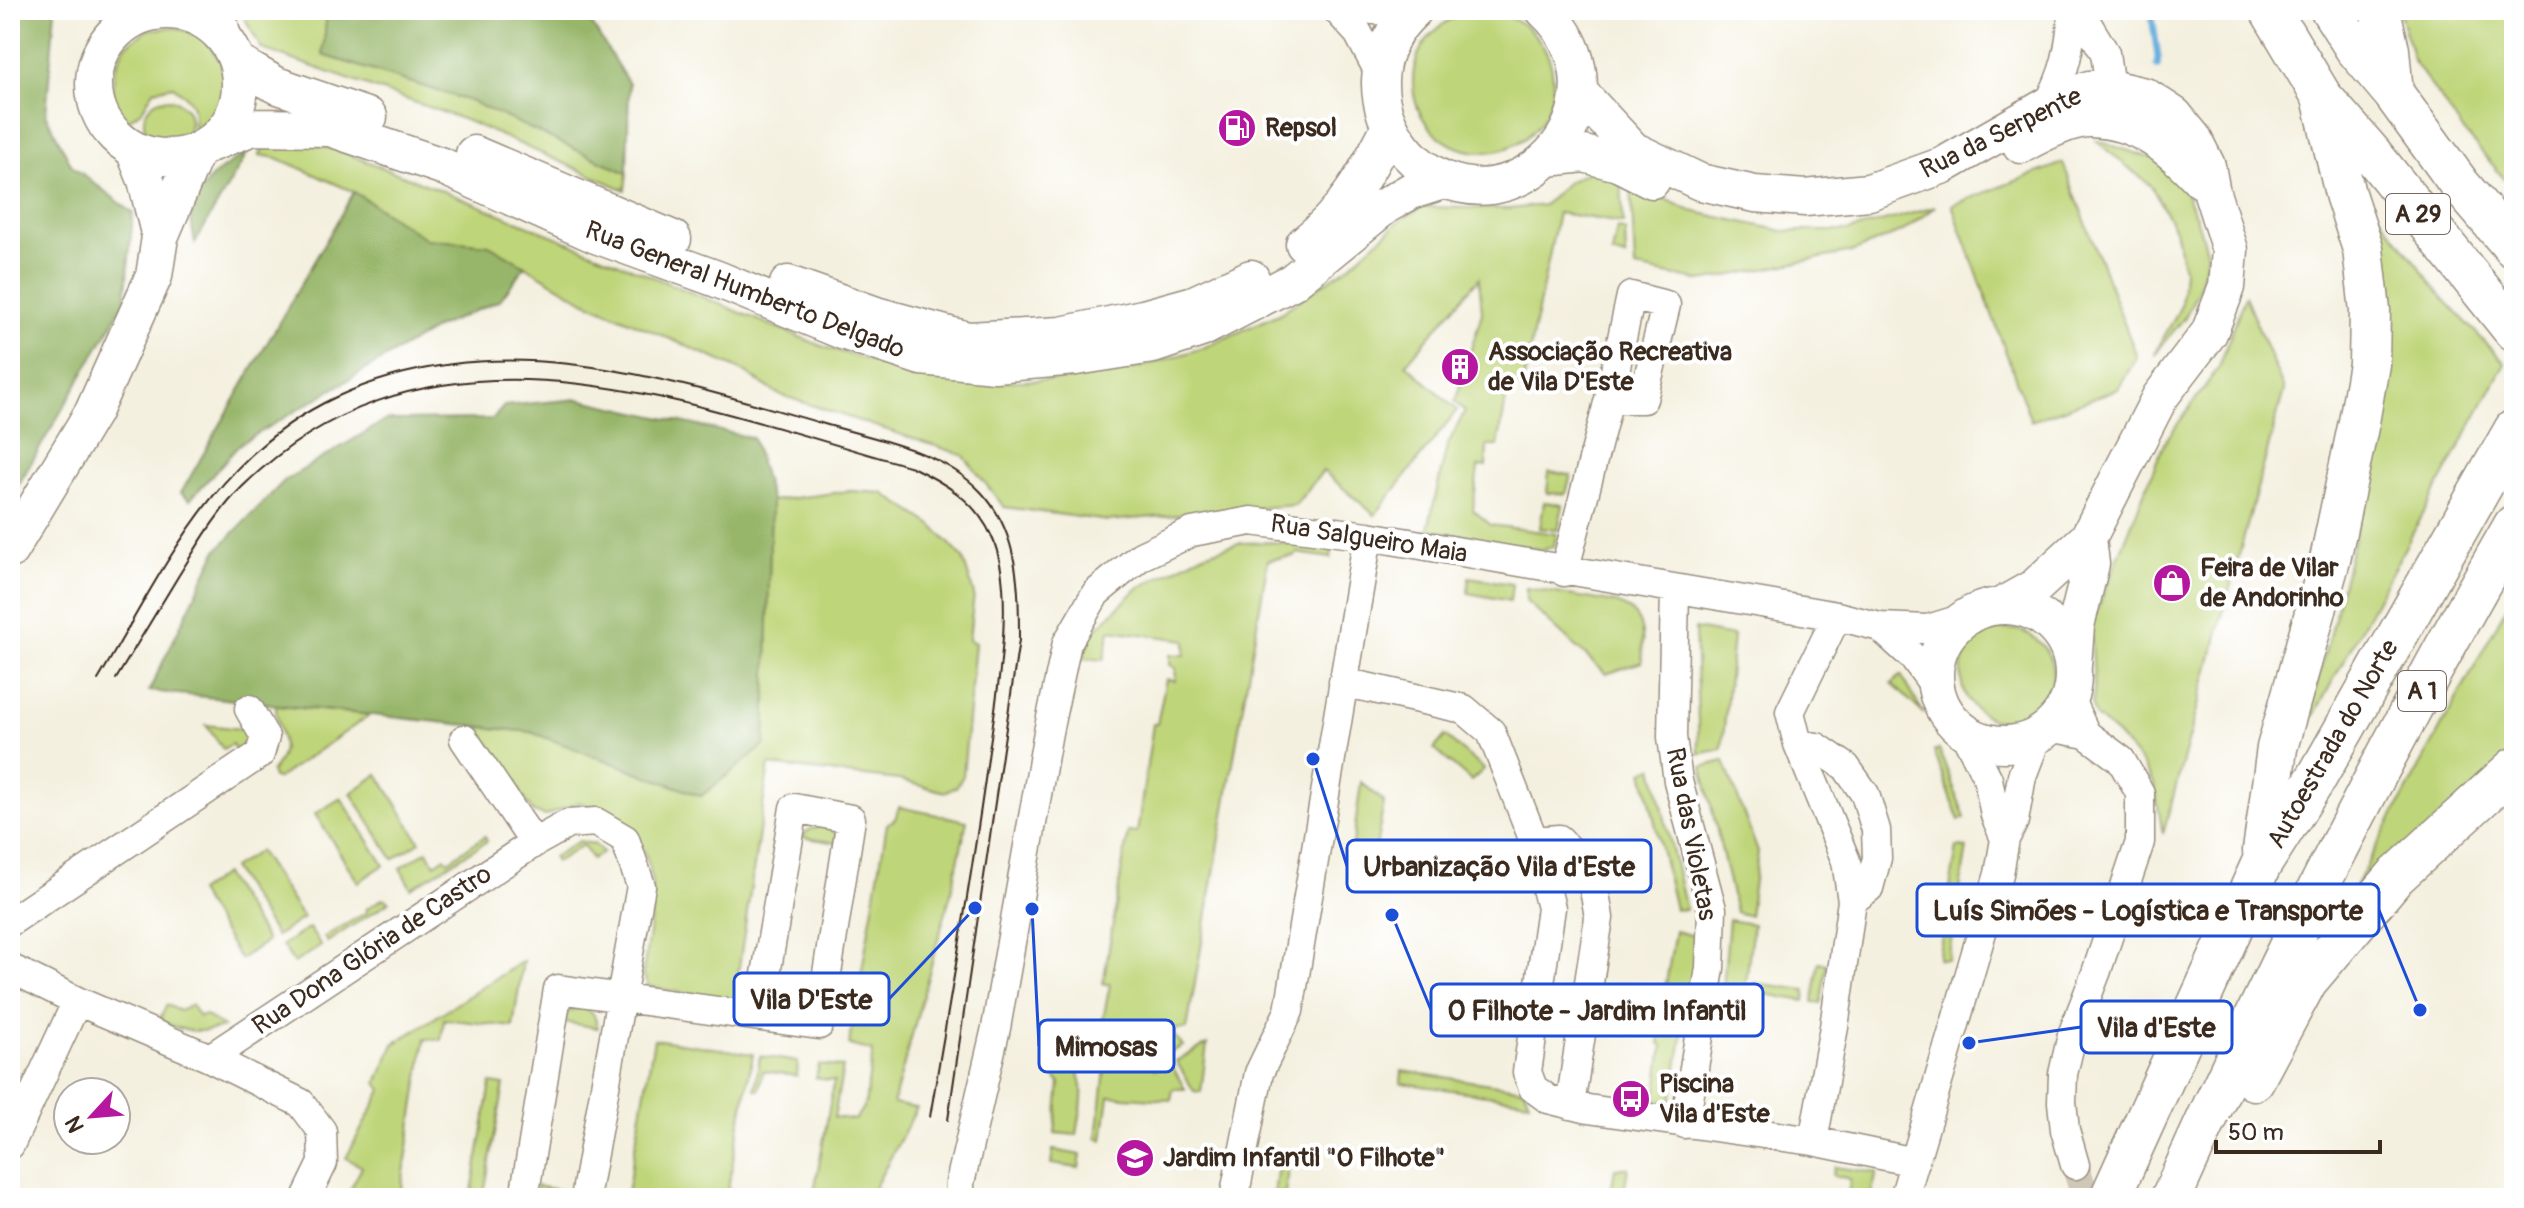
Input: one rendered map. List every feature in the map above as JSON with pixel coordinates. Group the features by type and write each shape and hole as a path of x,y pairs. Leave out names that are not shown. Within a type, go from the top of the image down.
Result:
{"highway":[{"name":"A 29","path":"2270,10 2322,97 2514,331"},
{"name":"A 29","path":"2331,10 2355,48 2393,93 2460,185 2514,248"},
{"path":"2380,10 2389,50 2393,93"},
{"path":"2261,865 2277,748 2330,560 2369,364 2370,311 2363,249 2345,194 2322,97"},
{"name":"Autoestrada do Norte","path":"2110,1198 2261,865 2317,777 2508,440"},
{"name":"Autoestrada do Norte","path":"2171,1198 2333,858 2457,623 2514,525"},
{"path":"2195,1144 2247,1093 2307,981 2395,877 2514,768"}],"main road":[{"path":"159,10 178,11 198,17 229,39 241,86 236,108 226,129 203,148 176,157 154,157 134,150 114,136 101,117 94,94 94,71 102,49 116,30 136,17 159,10"},
{"path":"1413,11 1396,30 1385,51 1380,74 1380,92 1389,128 1412,159 1428,171 1446,180 1472,185 1500,183 1526,174 1548,158 1564,139 1575,116 1579,92 1578,66 1569,42 1555,20 1544,10"},
{"name":"Rua General Humberto Delgado","path":"229,39 276,85 468,152 716,258 876,315 968,340 1061,335 1143,318 1194,304 1271,269 1327,226 1364,179 1389,128"},
{"path":"2091,119 2110,88 2136,128"},
{"name":"Rua da Serpente","path":"1579,92 1633,150 1700,182 1755,194 1805,198 1869,192 1944,165 2047,106 2089,89 2110,88 2145,96 2174,115 2193,138 2207,166 2230,250 2227,287 2209,333 2160,397 2088,538 2035,587 2003,605"},
{"name":"Rua da Serpente","path":"1548,158 1584,154 1618,163 1700,202 1786,222 1872,211 1959,179 2044,132 2091,119 2136,128 2156,138 2181,157 2212,193"},
{"name":"Rua General Humberto Delgado","path":"203,148 253,127 330,128 442,166 596,235 717,279 845,332 921,357 995,364 1076,357 1153,345 1201,329 1292,282 1385,206 1411,191 1446,180"},
{"path":"10,550 93,412 154,276 160,237 203,148"},
{"path":"134,150 146,180 160,237"},
{"name":"Rua da Serpente","path":"2056,708 2091,564 2088,538"},
{"path":"2003,605 2023,608 2042,617 2058,631 2068,650 2056,708 2007,744 1984,740 1963,730 1951,718 1936,688 1935,668 1940,649 1950,631 1964,618 1983,609 2003,605"}],"street":[{"path":"1337,10 1358,33 1380,74"},
{"path":"1373,10 1413,11"},
{"path":"2076,10 2105,53 2110,88"},
{"path":"2047,106 2061,82 2076,10"},
{"path":"1564,572 1609,399"},
{"name":"Rua Salgueiro Maia","path":"956,1193 996,1028 1048,732 1067,643 1096,593 1141,556 1192,532 1251,521 1368,536 1564,572 1837,616 1880,627 1928,629 1964,618"},
{"path":"1234,1198 1259,1073 1289,1011 1368,536"},
{"name":"Rua das Violetas","path":"1675,589 1672,737 1678,781 1712,909 1710,968 1685,1124"},
{"path":"1813,1141 1834,1027 1852,901 1846,861 1798,744 1790,712 1837,616"},
{"name":"Rua Salgueiro Maia","path":"1880,627 1914,658 1936,688"},
{"path":"1343,682 1464,709 1491,732 1534,841 1551,908 1527,1072 1533,1088 1548,1099 1570,1105 1813,1141 1915,1162"},
{"path":"1904,1198 1999,874 2005,839 2014,821 2022,776 2032,750 2056,708 2121,760 2140,793 2140,842 2072,1035 2063,1074 2065,1130 2075,1165"},
{"path":"10,922 260,754 265,737 249,709"},
{"path":"1963,730 1988,779 1995,815 2005,839"},
{"path":"464,739 534,843"},
{"path":"1798,744 1817,747 1846,767 1865,794 1876,830 1877,858 1869,888 1852,901"},
{"path":"524,1198 558,989 819,1025 851,819 794,808 759,1016"},
{"name":"Rua Dona Glória de Castro","path":"210,1058 534,843 568,824 596,822 625,839 641,886 585,1198"},
{"path":"1534,841 1559,839 1586,866 1595,889 1599,918 1570,1105"},
{"path":"10,968 77,1001 210,1058 301,1103 322,1131 323,1163 306,1198"},
{"path":"10,1145 77,1001"}],"green space":[{"path":"10,10 55,10 46,115 72,166 133,213 125,302 10,499"},
{"path":"240,10 327,10 323,55 470,101 627,173 625,190 465,120 262,49"},
{"path":"327,10 583,10 629,84 627,173 470,101 323,55"},
{"path":"2399,10 2514,10 2514,190 2462,129 2413,60"},
{"path":"1483,12 1510,17 1533,32 1548,55 1553,82 1548,109 1533,132 1510,147 1483,152 1456,147 1433,132 1418,109 1413,82 1418,55 1433,32 1456,17"},
{"path":"173,27 202,36 221,62 226,93 215,122 197,140 192,104 173,86 154,90 142,110 123,124 113,102 114,71 124,47 147,30"},
{"path":"167,99 184,105 190,122 184,139 167,145 150,139 144,122 150,105"},
{"path":"292,139 337,150 451,194 824,347 912,373 991,382 1068,379 1138,368 1203,348 1279,314 1348,267 1403,218 1424,207 1509,209 1544,205 1568,182 1591,170 1621,178 1623,223 1558,213 1522,388 1508,387 1498,446 1487,446 1486,466 1478,467 1473,510 1491,525 1557,534 1554,546 1544,550 1428,529 1447,446 1465,411 1455,402 1482,313 1479,278 1406,364 1457,410 1375,515 1323,471 1295,505 1108,521 1004,507 963,455 778,394 741,370 586,302 489,245 426,239 354,192 277,158 259,155 268,142"},
{"path":"2095,140 2157,160 2182,185 2207,253 2199,289 2185,317 2154,355 2181,306 2184,269 2175,229 2151,186"},
{"path":"248,152 195,243 191,217 198,195 211,178"},
{"path":"2063,163 2137,357 2118,389 2031,421 1952,205"},
{"path":"1631,183 1691,211 1783,231 1848,231 1935,207 1903,231 1852,252 1702,281 1635,268"},
{"path":"354,192 426,239 489,245 525,266 500,300 438,327 240,444 190,500 181,493"},
{"path":"2376,211 2444,299 2505,363 2305,732 2378,444 2391,344 2386,271 2373,215"},
{"path":"1617,228 1625,231 1626,257 1612,254"},
{"path":"2245,296 2284,390 2163,834 2154,784 2139,760 2096,717 2092,707 2091,626 2164,443 2219,367"},
{"path":"578,399 753,438 771,501 765,745 701,796 531,732 149,691 217,550 284,481 386,420 493,419 504,406"},
{"path":"1549,472 1571,475 1566,494 1547,493"},
{"path":"850,491 883,493 932,525 963,558 974,594 969,640 975,643 963,776 956,787 945,792 899,780 769,765 736,987 752,990 743,1002 731,1003 648,986 643,974 652,888 650,867 643,849 631,831 612,816 578,802 545,816 533,812 478,727 531,732 701,796 765,745 771,501"},
{"path":"1544,502 1563,505 1558,530 1540,528"},
{"path":"1271,542 1332,548 1331,558 1297,553 1268,560 1187,1029 1174,1029 1174,1036 1183,1046 1156,1060 1130,1031 1100,1053 1097,1050 1110,984 1103,984 1128,832 1137,833 1153,724 1157,724 1166,679 1175,681 1176,668 1170,665 1170,655 1185,655 1186,640 1110,630 1104,660 1082,658 1092,633 1138,588 1204,554 1239,543"},
{"path":"1469,577 1512,584 1510,601 1468,593"},
{"path":"1526,588 1616,603 1626,608 1641,626 1642,662 1606,674 1526,601"},
{"path":"2514,593 2514,753 2334,925"},
{"path":"1695,629 1733,636 1722,749 1699,754"},
{"path":"2007,629 2033,637 2045,649 2053,675 2045,701 2033,713 2007,721 1981,713 1969,701 1961,675 1969,649 1981,637"},
{"path":"1901,675 1924,714 1892,684"},
{"path":"276,706 370,715 277,779 271,772 278,763 283,747"},
{"path":"206,725 250,730 251,744 240,757 232,744 223,749"},
{"path":"1445,736 1484,769 1471,781 1434,749"},
{"path":"1939,749 1965,818 1959,820 1934,751"},
{"path":"1724,761 1758,852 1749,916 1736,912 1702,767"},
{"path":"1653,767 1686,910 1675,909 1643,771"},
{"path":"378,774 420,842 393,859 351,793"},
{"path":"1361,782 1384,802 1375,854 1352,851"},
{"path":"341,798 384,865 358,882 315,814"},
{"path":"899,807 967,821 952,889 893,1104 917,1108 869,1198 797,1198 799,1191 814,1193 834,1081 816,1078 819,1065 843,1067 834,1117 855,1120 865,1104 873,1051 849,1045 887,824 895,819"},
{"path":"825,825 839,835 837,843 801,837 809,830"},
{"path":"485,836 487,841 411,888 400,868 427,851 435,864 445,857 448,861"},
{"path":"579,841 594,844 603,852 592,859 583,845 556,862 553,857"},
{"path":"1957,847 1967,848 1948,960 1938,959"},
{"path":"259,851 303,918 276,936 232,868"},
{"path":"224,874 267,941 240,959 198,892"},
{"path":"384,898 389,902 327,942 324,937 367,912 366,909"},
{"path":"1729,920 1753,924 1745,991 1723,987"},
{"path":"309,928 321,946 294,963 282,945"},
{"path":"1675,931 1694,936 1694,967 1671,1102 1634,1096 1635,1088 1657,1091 1663,1045 1659,1043 1662,1024 1659,1023"},
{"path":"523,961 513,1027 444,1019 441,1040 425,1039 400,1198 346,1198 362,1167 346,1158 382,1090 377,1083 394,1044"},
{"path":"1819,962 1827,964 1821,1003 1813,1002"},
{"path":"1754,983 1806,990 1805,1001 1753,992"},
{"path":"167,1005 180,1011 191,1005 199,1017 205,1015 223,1027 191,1031 167,1024 159,1020"},
{"path":"586,1008 594,1015 598,1028 563,1022 568,1012"},
{"path":"654,1039 753,1054 726,1198 658,1198 627,1193"},
{"path":"1130,1042 1155,1069 1171,1064 1185,1089 1173,1089 1171,1100 1109,1096 1103,1140 1097,1138 1106,1061"},
{"path":"1207,1044 1201,1092 1194,1091 1176,1061"},
{"path":"760,1056 798,1062 797,1076 763,1071 759,1090 755,1089"},
{"path":"1052,1061 1071,1062 1080,1078 1082,1097 1077,1135 1055,1133 1060,1083 1049,1070"},
{"path":"1402,1071 1524,1089 1529,1101 1401,1083"},
{"path":"491,1083 504,1085 484,1193 472,1191"},
{"path":"1053,1150 1081,1155 1079,1168 1051,1164"},
{"path":"1279,1159 1289,1161 1285,1194 1274,1193"},
{"path":"1835,1167 1877,1173 1870,1198 1848,1197 1850,1179 1833,1175"},
{"path":"1615,1168 1628,1168 1623,1198 1610,1198"},
{"path":"536,1186 570,1192 567,1198 538,1198"}],"waterway":[{"path":"2151,10 2157,66"}],"tunnel":[{"path":"2075,1165 2086,1198"}],"tram line":[{"path":"98,680 196,519 224,483 256,450 293,421 336,397 397,375 457,363 518,361 579,365 700,389 906,447 947,465 981,492 1003,525 1010,543 1017,581 1019,640 948,1120"},
{"path":"116,679 201,541 242,487 317,429 397,395 480,381 566,382 653,396 741,417 924,473 958,494 985,524 999,560 1004,616 982,803 930,1117"}],"place":[{"name":"Repsol","path":"1237,128"},
{"name":"Associação Recreativa de Vila D'Este","path":"1460,367"},
{"name":"Feira de Vilar de Andorinho","path":"2172,583"},
{"name":"Urbanização Vila d'Este","path":"1313,759"},
{"name":"Vila D'Este","path":"975,908"},
{"name":"Mimosas","path":"1032,909"},
{"name":"O Filhote - Jardim Infantil","path":"1392,915"},
{"name":"Luís Simões - Logística e Transporte","path":"2420,1010"},
{"name":"Vila d'Este","path":"1969,1043"},
{"name":"Piscina Vila d'Este","path":"1631,1099"},
{"name":"Jardim Infantil \"O Filhote\"","path":"1135,1158"}]}
